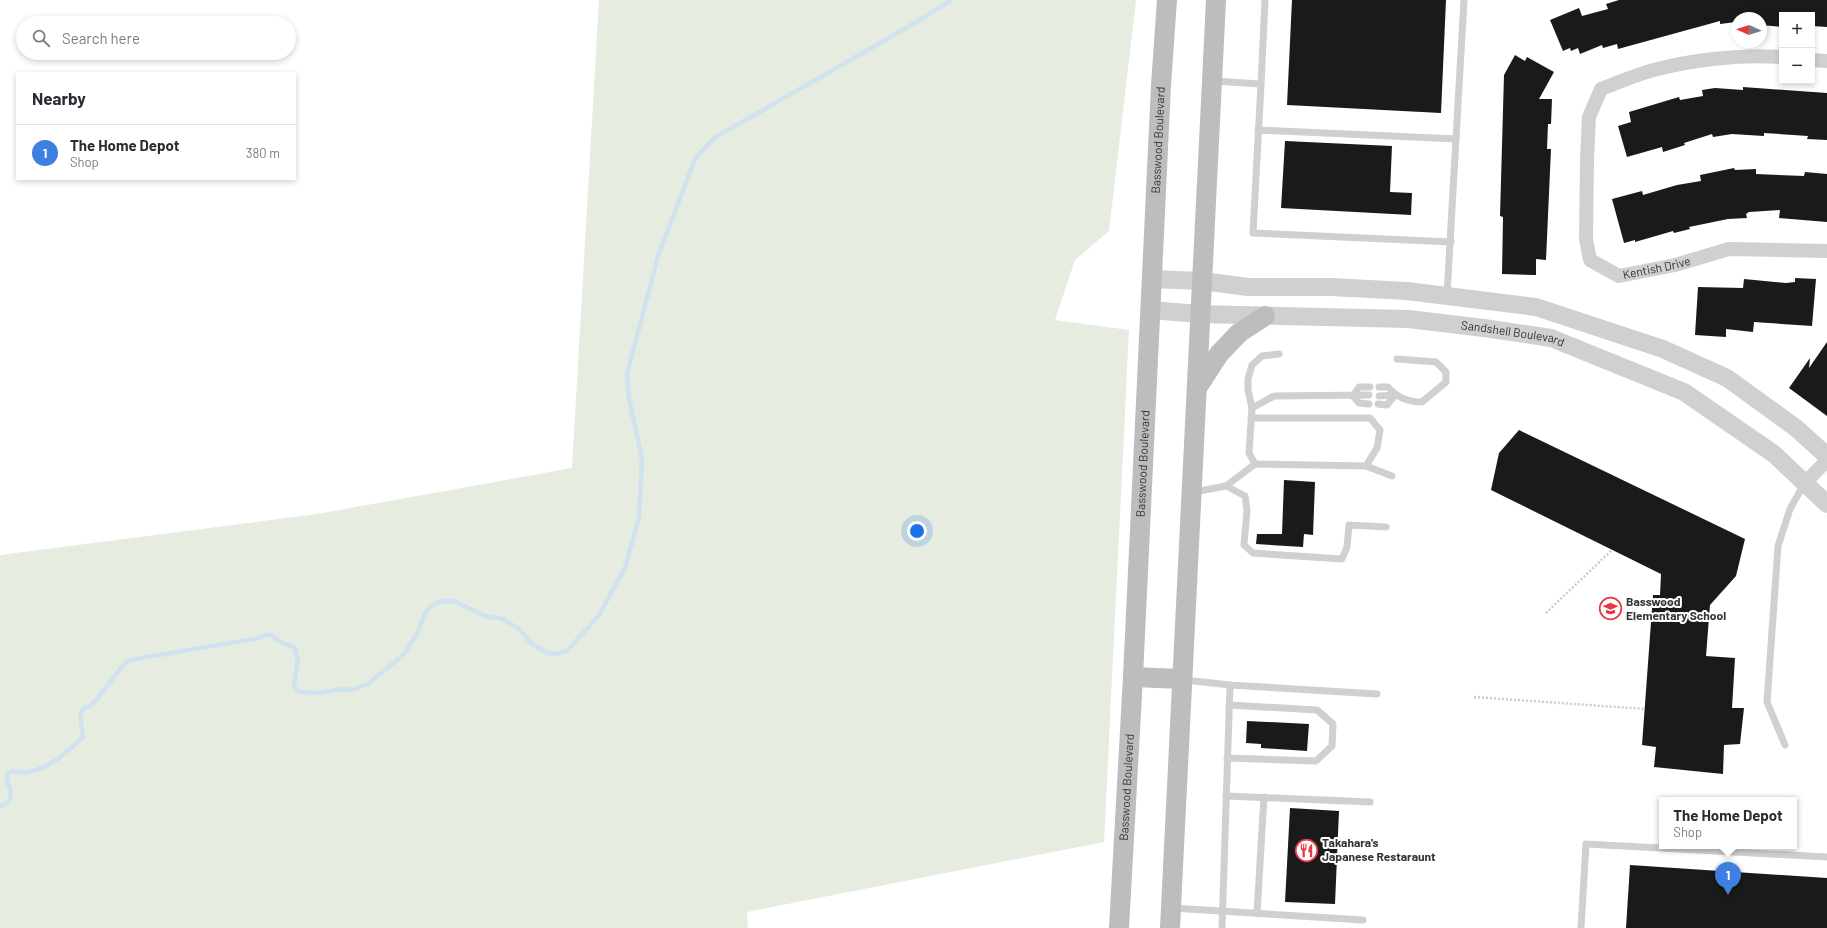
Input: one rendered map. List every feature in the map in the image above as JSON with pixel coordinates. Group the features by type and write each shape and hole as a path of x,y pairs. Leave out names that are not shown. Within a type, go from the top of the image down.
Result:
{"main road":[{"name":"Basswood Boulevard","path":"1119,928 1133,677 1151,279 1167,0"},
{"path":"1170,928 1216,0"},
{"path":"1197,388 1219,354 1238,333 1265,316"},
{"path":"1133,677 1182,679"}],"street":[{"name":"Kentish Drive","path":"1779,57 1767,56 1706,60 1650,71 1600,90 1589,117 1586,238 1590,260 1619,276 1675,265 1729,249 1827,250"},
{"path":"1815,60 1827,61"},
{"path":"1151,279 1202,281 1248,287 1331,287 1407,291 1536,307 1663,349 1726,378 1796,428 1827,456"},
{"name":"Sandshell Boulevard","path":"1150,310 1200,314 1408,319 1550,338 1684,392 1774,454 1827,504"},
{"path":"1804,483 1827,460"}],"lane":[{"path":"1265,0 1253,233 1451,242"},
{"path":"1447,296 1464,0"},
{"path":"1212,81 1261,84"},
{"path":"1258,130 1456,139"},
{"path":"1254,464 1249,453 1252,408 1248,390 1248,378 1252,365 1262,356 1279,354"},
{"path":"1379,387 1388,387 1395,395 1411,402 1422,402 1446,382 1446,372 1436,362 1397,359"},
{"path":"1354,396 1359,387 1370,387"},
{"path":"1252,408 1274,396 1369,395"},
{"path":"1379,396 1395,395"},
{"path":"1378,404 1387,405 1395,395"},
{"path":"1354,396 1359,403 1369,404"},
{"path":"1251,418 1370,418 1380,430 1377,448 1366,466"},
{"path":"1191,492 1226,486 1254,464 1366,466 1392,476"},
{"path":"1785,745 1767,702 1777,554 1778,546 1790,509 1804,483"},
{"path":"1226,486 1245,496 1247,517 1244,545 1253,553 1342,559 1347,547 1349,525 1386,527"},
{"path":"1182,679 1230,685 1377,694"},
{"path":"1222,928 1221,911 1230,685"},
{"path":"1227,758 1316,761 1332,746 1333,724 1317,710 1229,705"},
{"path":"1226,796 1370,802"},
{"path":"1257,913 1264,798"},
{"path":"1581,928 1586,844 1659,848"},
{"path":"1679,849 1827,857"},
{"path":"1171,908 1363,920"}],"path":[{"path":"1546,612 1612,550"},
{"path":"1474,697 1645,709"}],"shaded area":[{"path":"599,0 1136,0 1109,231 1075,260 1055,320 1129,330 1104,842 747,912 748,928 0,928 0,555 317,514 572,468"}],"building":[{"path":"1292,0 1446,0 1441,113 1287,105"},
{"path":"1619,0 1827,0 1827,27 1815,26 1815,12 1779,12 1779,27 1767,26 1767,12 1731,12 1731,23 1720,24 1720,21 1618,49 1617,44 1603,48 1602,45 1580,54 1578,48 1571,51 1570,48 1563,51 1550,20 1579,8 1582,16 1608,9 1606,4"},
{"path":"1515,55 1525,61 1527,57 1554,72 1539,99 1552,99 1551,124 1548,124 1547,149 1551,149 1546,260 1536,259 1536,275 1502,274 1503,217 1500,216 1504,75"},
{"path":"1743,87 1827,93 1827,140 1807,139 1808,136 1764,133 1764,136 1732,134 1713,137 1712,134 1684,143 1685,145 1663,152 1662,147 1627,157 1618,126 1631,122 1629,112 1679,97 1680,100 1703,96 1702,90 1715,88 1743,90"},
{"path":"1285,141 1392,146 1390,192 1412,193 1411,215 1281,208"},
{"path":"1734,168 1735,170 1756,169 1756,174 1804,176 1805,172 1827,174 1827,222 1779,218 1780,210 1749,212 1746,214 1747,218 1728,219 1689,227 1690,229 1674,233 1673,231 1635,242 1635,240 1624,243 1612,199 1642,191 1643,195 1677,185 1701,181 1700,175"},
{"path":"1795,278 1816,279 1812,326 1754,322 1753,332 1726,329 1726,337 1695,335 1698,287 1743,288 1744,279 1786,283 1795,282"},
{"path":"1827,342 1827,416 1789,388 1810,358 1809,368"},
{"path":"1519,430 1745,539 1736,576 1710,605 1706,656 1735,658 1732,708 1744,708 1740,744 1724,745 1723,774 1654,767 1656,747 1642,745 1653,595 1660,595 1661,574 1491,490 1499,453"},
{"path":"1284,480 1315,482 1313,535 1304,534 1303,547 1256,544 1257,534 1282,534"},
{"path":"1247,721 1309,724 1307,751 1261,748 1261,744 1246,743"},
{"path":"1290,808 1339,811 1335,904 1285,902"},
{"path":"1630,865 1827,878 1827,928 1626,928"}],"waterway":[{"path":"0,807 6,803 11,796 7,774 13,771 33,771 42,768 60,757 76,744 83,737 80,716 83,709 93,704 124,664 130,660 270,635 284,644 295,648 298,662 294,682 295,688 300,692 317,693 342,689 352,690 368,684 403,655 417,634 425,613 436,603 444,601 454,601 487,617 501,618 519,629 531,643 547,653 556,654 567,651 599,615 625,568 639,517 642,459 629,399 627,374 658,256 695,159 714,138 920,20 951,0"}],"place":[{"name":"Basswood Elementary School","path":"1611,609"},
{"name":"Takahara's Japanese Restaraunt","path":"1307,850"},
{"name":"The Home Depot","path":"1728,895"}]}
